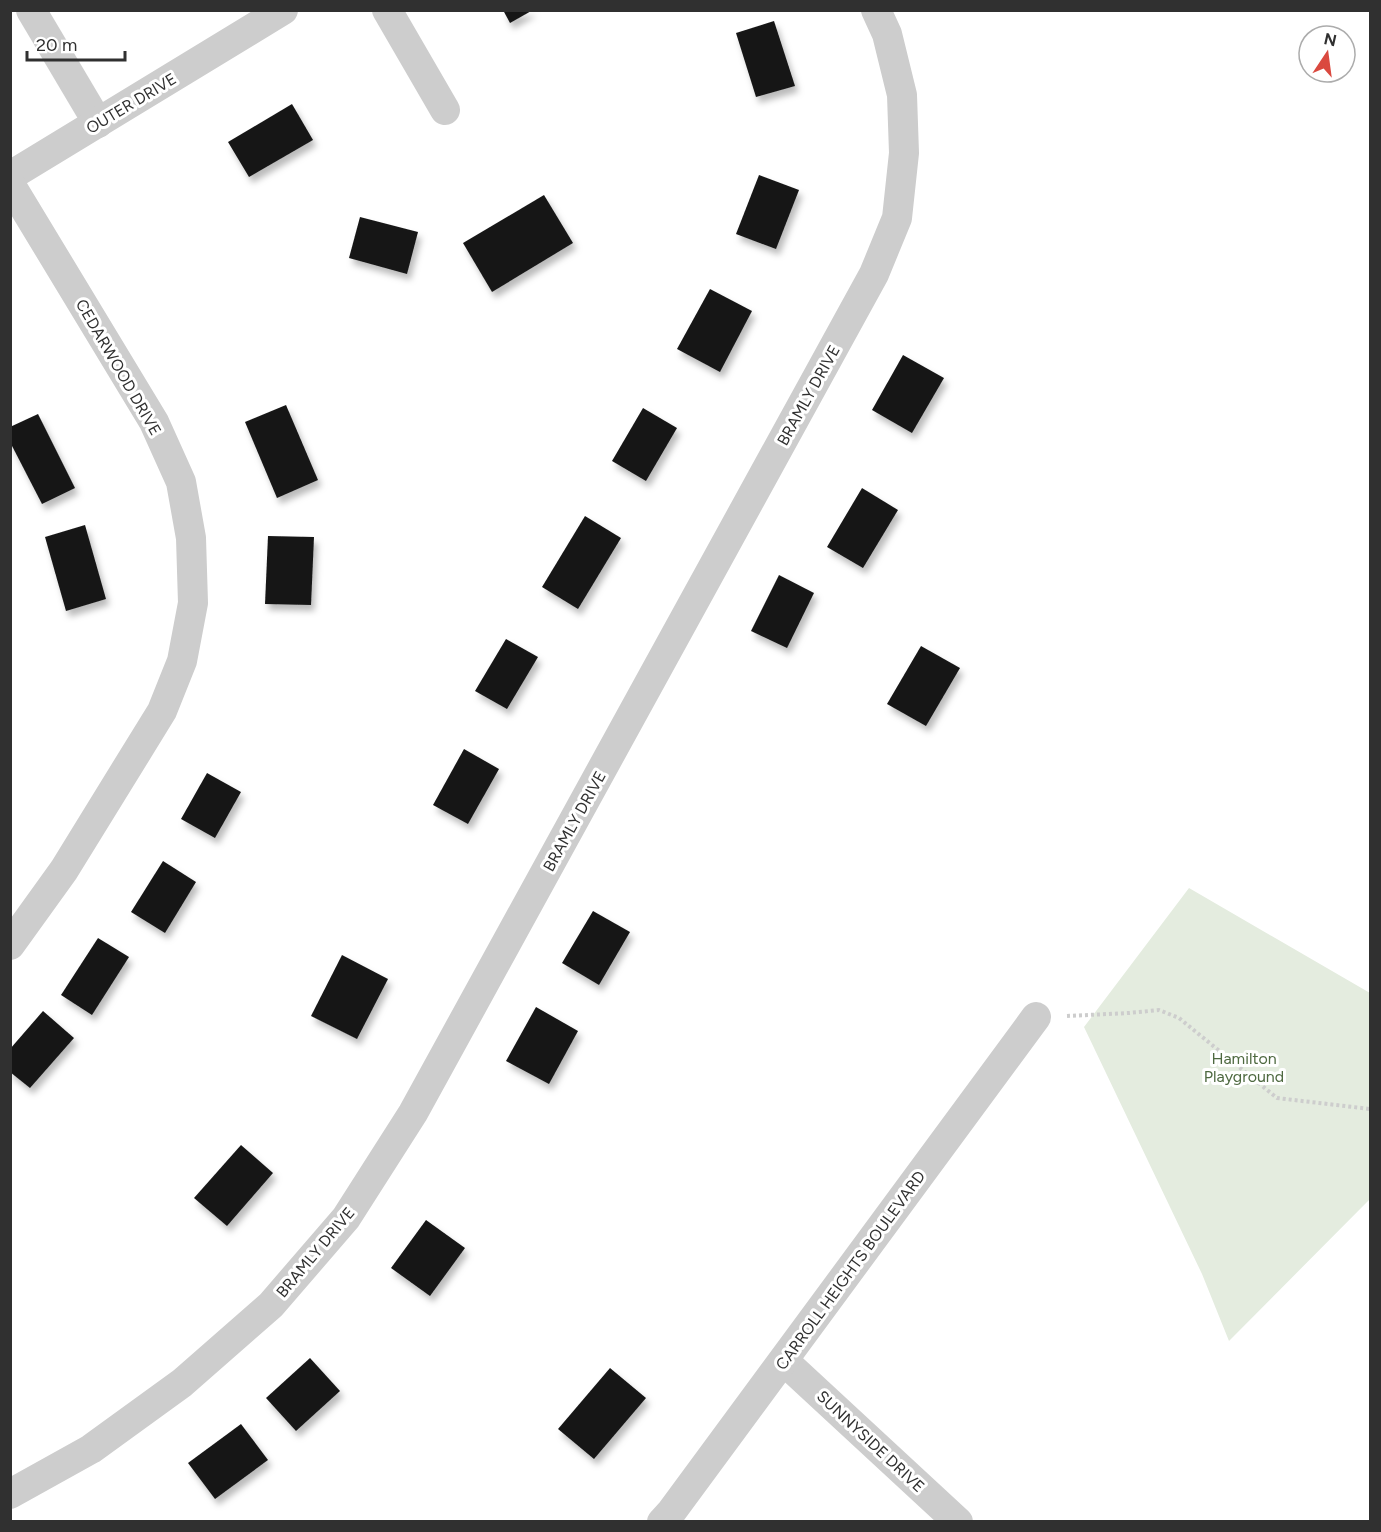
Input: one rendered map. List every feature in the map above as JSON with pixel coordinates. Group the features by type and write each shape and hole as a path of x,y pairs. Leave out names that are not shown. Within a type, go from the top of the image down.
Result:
{"street":[{"path":"31,10 98,123"},
{"name":"OUTER DRIVE","path":"10,176 283,10"},
{"path":"387,10 445,110"},
{"name":"BRAMLY DRIVE","path":"10,1494 91,1449 182,1383 271,1305 346,1218 413,1113 874,274 897,218 904,153 902,95 887,34 876,10"},
{"name":"CEDARWOOD DRIVE","path":"10,184 154,422 181,482 191,538 193,603 182,661 162,711 64,870 10,945"},
{"name":"CARROLL HEIGHTS BOULEVARD","path":"662,1521 672,1511 784,1361 1036,1017"},
{"name":"SUNNYSIDE DRIVE","path":"784,1361 958,1521"}],"path":[{"path":"1036,1017 1159,1010 1179,1018 1276,1098 1371,1109"}],"green space":[{"name":"Hamilton Playground","path":"1189,888 1370,993 1370,1199 1229,1341 1202,1274 1084,1027"}],"building":[{"path":"503,10 533,10 510,23"},
{"path":"774,21 795,86 756,97 736,33"},
{"path":"292,104 313,140 249,177 228,142"},
{"path":"759,175 799,190 776,249 736,234"},
{"path":"544,195 573,243 492,292 463,243"},
{"path":"360,217 418,232 407,274 349,258"},
{"path":"710,289 752,311 720,372 677,349"},
{"path":"903,355 944,378 912,433 872,410"},
{"path":"286,405 318,480 277,498 245,422"},
{"path":"643,408 677,428 646,481 612,461"},
{"path":"38,414 75,488 42,504 10,442 10,427"},
{"path":"862,488 898,510 863,568 827,547"},
{"path":"585,516 621,538 578,609 542,587"},
{"path":"85,525 106,599 66,611 45,537"},
{"path":"268,536 314,537 311,605 265,604"},
{"path":"779,575 814,593 787,648 751,631"},
{"path":"506,639 538,657 507,709 475,691"},
{"path":"921,646 960,668 926,726 887,704"},
{"path":"464,749 499,769 468,824 433,805"},
{"path":"207,773 241,792 215,838 181,819"},
{"path":"163,861 196,882 165,933 131,912"},
{"path":"593,911 630,932 599,985 562,963"},
{"path":"98,938 129,957 92,1015 61,995"},
{"path":"342,955 388,979 357,1039 311,1016"},
{"path":"536,1007 578,1031 549,1084 506,1061"},
{"path":"43,1011 74,1038 30,1088 10,1072 10,1049"},
{"path":"241,1145 273,1173 227,1226 194,1198"},
{"path":"426,1220 465,1248 430,1296 391,1268"},
{"path":"310,1358 340,1391 296,1431 266,1398"},
{"path":"610,1368 646,1398 594,1459 558,1429"},
{"path":"241,1424 268,1460 215,1499 188,1463"}]}
